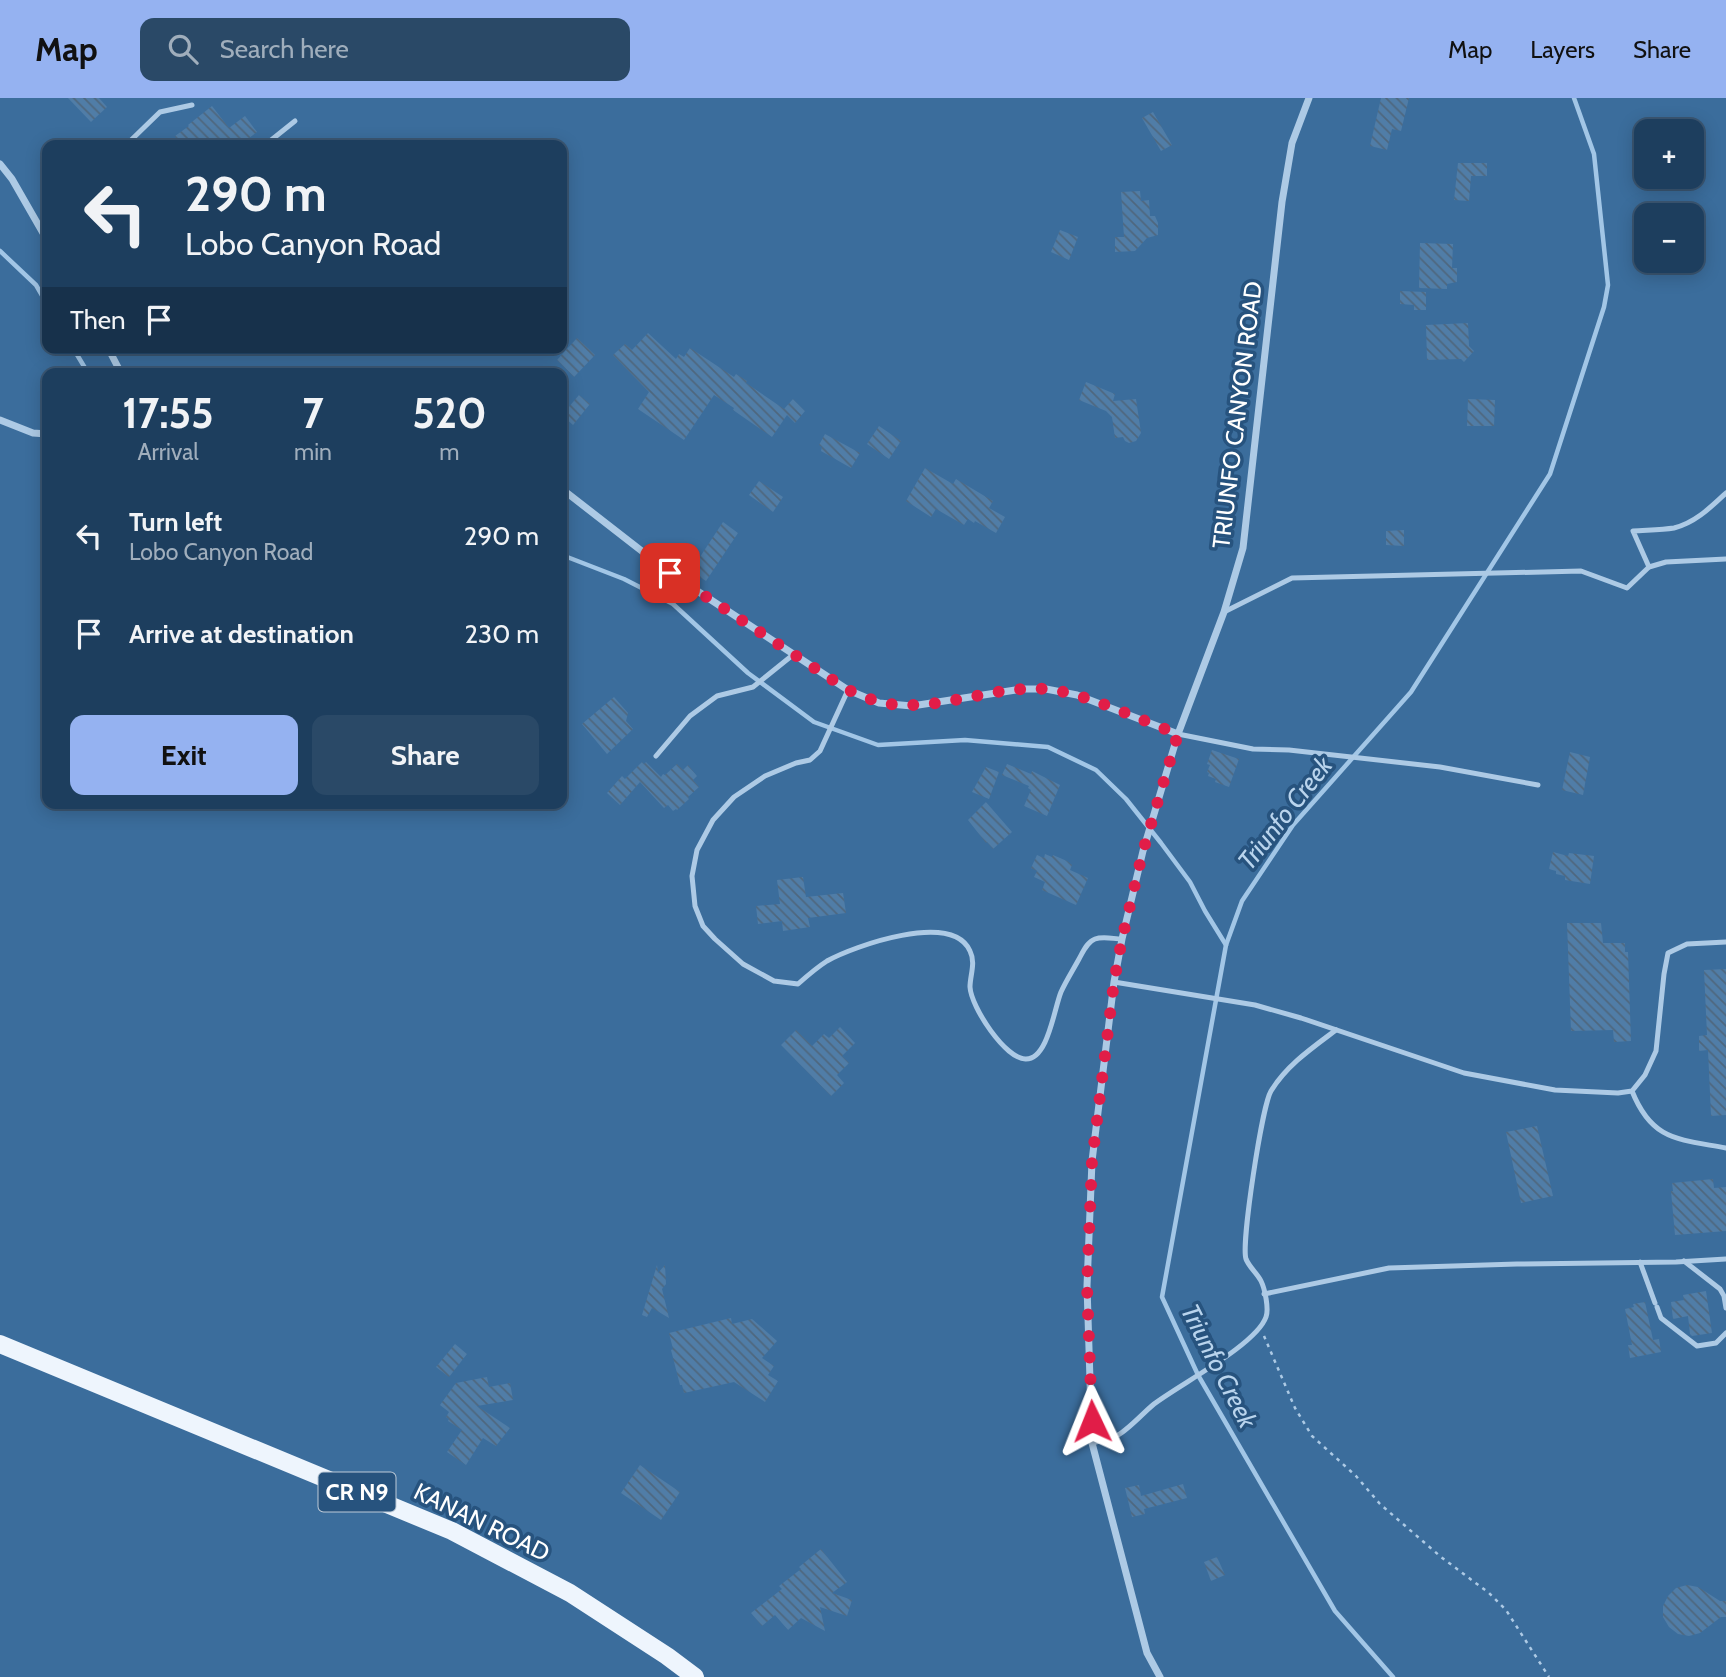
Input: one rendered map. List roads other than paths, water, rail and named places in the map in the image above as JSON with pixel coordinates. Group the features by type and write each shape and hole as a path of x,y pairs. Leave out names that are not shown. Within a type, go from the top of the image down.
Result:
{"main road":[{"name":"KANAN ROAD","path":"0,1344 452,1531 570,1594 695,1677"}],"street":[{"name":"TRIUNFO CANYON ROAD","path":"1160,1677 1147,1653 1093,1443 1087,1286 1092,1161 1114,982 1143,851 1178,734 1224,612 1242,548 1282,202 1292,143 1309,98"},
{"path":"0,164 12,179 42,231"},
{"path":"0,420 33,433 42,434"},
{"path":"567,493 670,573 848,690 880,703 912,706 1021,689 1046,690 1077,695 1178,734"}],"lane":[{"path":"131,140 160,112 192,105"},
{"path":"271,140 295,121"},
{"path":"1648,567 1633,531 1674,527 1691,521 1726,493"},
{"path":"1224,612 1292,578 1581,571 1627,588 1648,567 1666,562 1726,559"},
{"path":"656,756 690,716 717,696 753,687 794,654"},
{"path":"848,690 820,751 810,760 765,776 734,797 713,820 697,850 692,876 695,905 704,926 743,964 774,981 798,984 830,960 885,938 920,932 947,933 961,940 970,950 973,967 970,986 978,1011 997,1039 1013,1055 1024,1060 1040,1053 1061,992 1086,946 1094,939 1122,939"},
{"path":"1178,734 1253,749 1289,750 1440,767 1538,785"},
{"path":"1114,982 1255,1006 1464,1073 1555,1090 1618,1093 1632,1091 1656,1051 1668,953 1687,944 1726,942"},
{"path":"1093,1443 1118,1435 1169,1393 1228,1356 1261,1327 1268,1314 1262,1283 1245,1257 1248,1214 1269,1093 1291,1064 1336,1030"},
{"path":"1632,1091 1638,1107 1649,1121 1667,1135 1726,1148"},
{"path":"1264,1294 1390,1268 1726,1259"},
{"path":"1684,1261 1720,1289 1726,1308"},
{"path":"1640,1262 1661,1318 1697,1346 1716,1343 1726,1333"}],"waterway":[{"name":"Triunfo Creek","path":"1393,1677 1335,1611 1198,1375 1162,1297 1226,945 1242,901 1293,825 1411,692 1550,474 1604,307 1608,285 1594,154 1574,98"},
{"path":"0,251 36,285 42,295"},
{"path":"77,354 85,368"},
{"path":"567,557 624,579 673,604 748,673 814,722 878,745 965,740 1048,747 1096,770 1126,799 1190,882 1226,945"}]}
